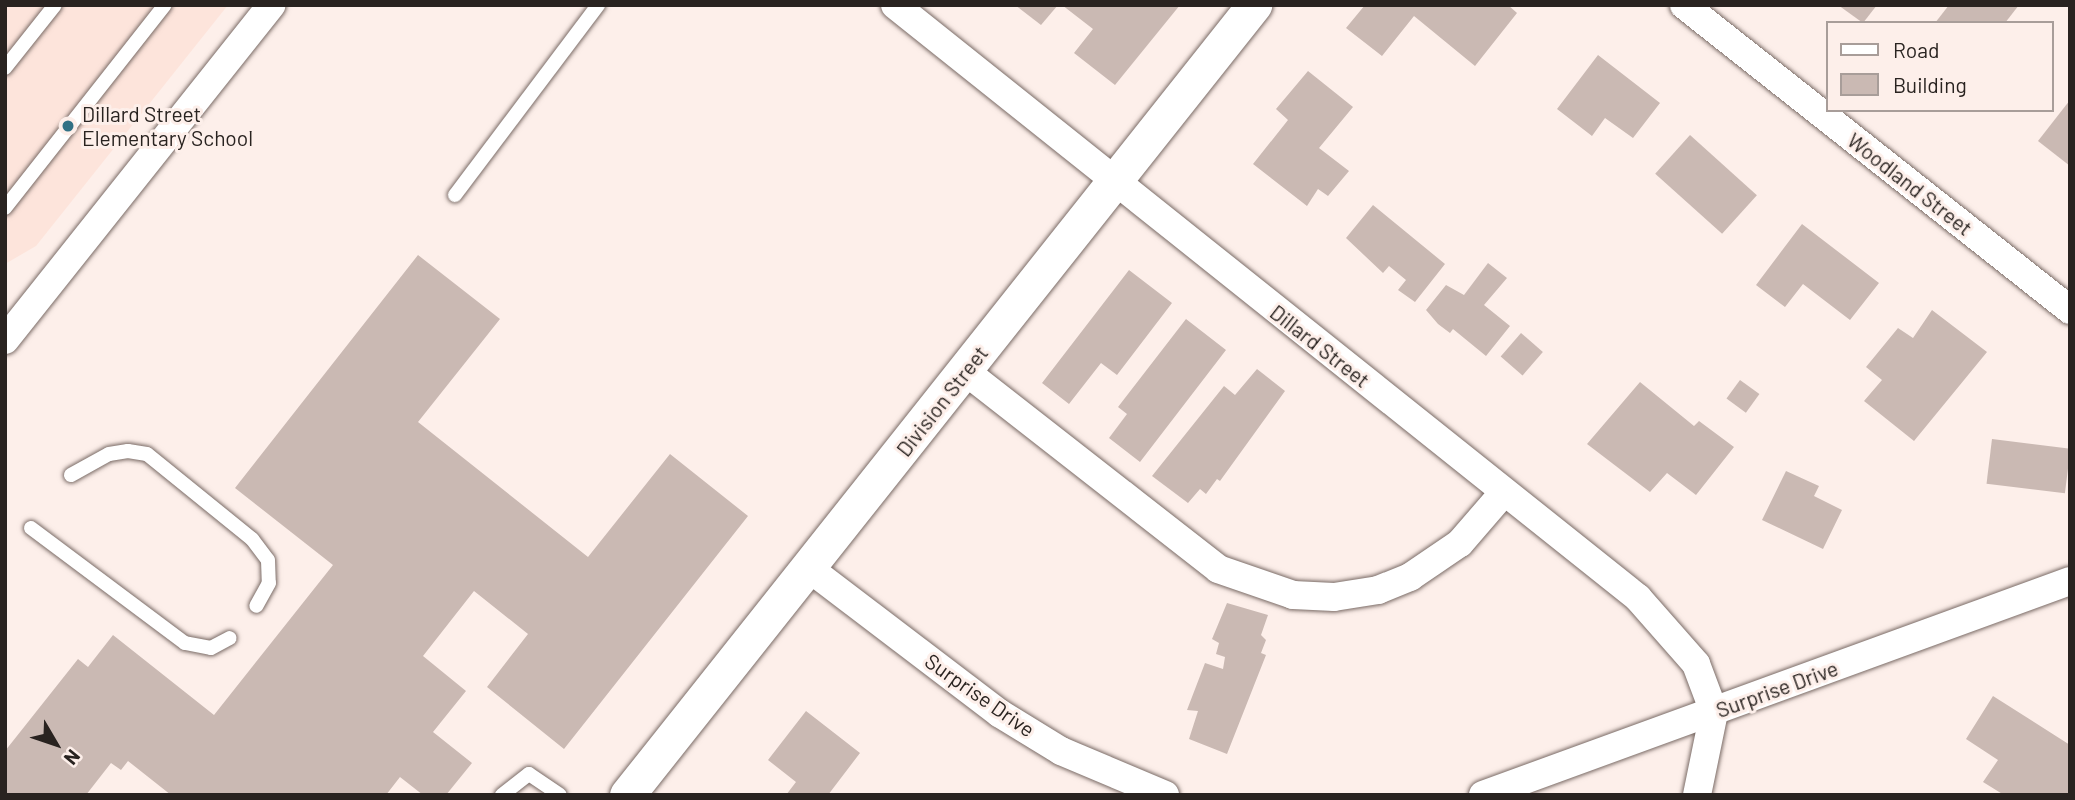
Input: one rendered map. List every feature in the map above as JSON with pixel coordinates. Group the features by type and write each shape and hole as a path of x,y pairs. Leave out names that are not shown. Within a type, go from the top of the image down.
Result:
{"street":[{"path":"5,340 271,5"},
{"name":"Dillard Street","path":"895,5 1638,598 1696,664 1714,712"},
{"name":"Division Street","path":"627,795 810,569 1254,5"},
{"name":"Woodland Street","path":"1684,5 2070,310"},
{"path":"965,371 1218,569 1293,595 1334,597 1378,590 1410,577 1460,543 1504,492"},
{"name":"Surprise Drive","path":"810,569 999,713 1061,751 1164,795"},
{"name":"Surprise Drive","path":"1483,795 2070,581"},
{"path":"1697,795 1714,712"}],"lane":[{"path":"5,68 55,5"},
{"path":"5,208 165,5"},
{"path":"455,195 598,5"},
{"path":"71,475 108,454 128,451 147,454 252,539 268,560 269,583 256,606"},
{"path":"31,528 185,643 211,648 230,638"},
{"path":"502,795 529,774 559,795"}],"shaded area":[{"name":"Dillard Street Elementary School","path":"5,5 228,5 36,246 5,264"}],"building":[{"path":"1015,5 1058,5 1041,25"},
{"path":"1062,5 1180,5 1115,85 1074,53 1093,29"},
{"path":"1365,5 1508,5 1517,13 1475,66 1414,16 1382,56 1346,28"},
{"path":"1838,5 1877,5 1865,21 1860,21"},
{"path":"1949,5 2019,5 2007,21 1937,21"},
{"path":"1598,55 1660,103 1633,138 1605,118 1592,136 1557,109"},
{"path":"1308,71 1353,107 1319,148 1349,171 1328,196 1318,189 1307,206 1253,164 1288,120 1276,109"},
{"path":"2070,100 2070,166 2038,141"},
{"path":"1690,135 1757,195 1722,234 1655,174"},
{"path":"1373,205 1445,264 1415,302 1398,290 1406,280 1389,266 1383,273 1346,238"},
{"path":"1802,224 1879,283 1850,320 1803,284 1785,307 1756,285"},
{"path":"418,255 500,319 418,422 588,557 670,454 748,516 564,749 487,687 528,634 474,591 423,656 466,691 433,732 472,763 446,795 423,795 400,777 386,795 171,795 128,761 121,770 111,763 86,795 5,795 5,751 78,659 88,667 113,635 214,715 333,565 235,488"},
{"path":"1488,263 1507,278 1484,305 1510,326 1486,356 1453,329 1450,333 1438,324 1426,310 1446,285 1464,295"},
{"path":"1129,270 1172,303 1117,375 1101,363 1069,404 1042,383"},
{"path":"1932,310 1987,352 1914,441 1864,401 1882,380 1866,367 1898,328 1913,338"},
{"path":"1186,319 1226,350 1140,462 1109,438 1127,414 1118,407"},
{"path":"1521,333 1543,352 1523,375 1501,356"},
{"path":"1257,369 1285,391 1220,481 1217,479 1206,494 1200,489 1188,503 1152,476 1224,386 1235,395"},
{"path":"1740,380 1759,394 1746,413 1726,399"},
{"path":"1640,382 1694,426 1699,421 1734,447 1696,495 1667,473 1650,492 1587,444"},
{"path":"1992,439 2070,449 2065,493 1987,484"},
{"path":"1786,471 1819,486 1814,496 1842,510 1823,549 1762,520"},
{"path":"1227,603 1268,615 1261,635 1266,640 1261,653 1266,655 1227,754 1189,739 1198,711 1187,710 1205,663 1223,669 1225,657 1216,654 1219,643 1212,639"},
{"path":"1993,696 2070,745 2070,795 2004,795 1983,782 1998,760 1966,739"},
{"path":"806,711 860,753 828,795 786,795 796,782 768,760"}],"place":[{"name":"Dillard Street Elementary School","path":"68,126"}]}
